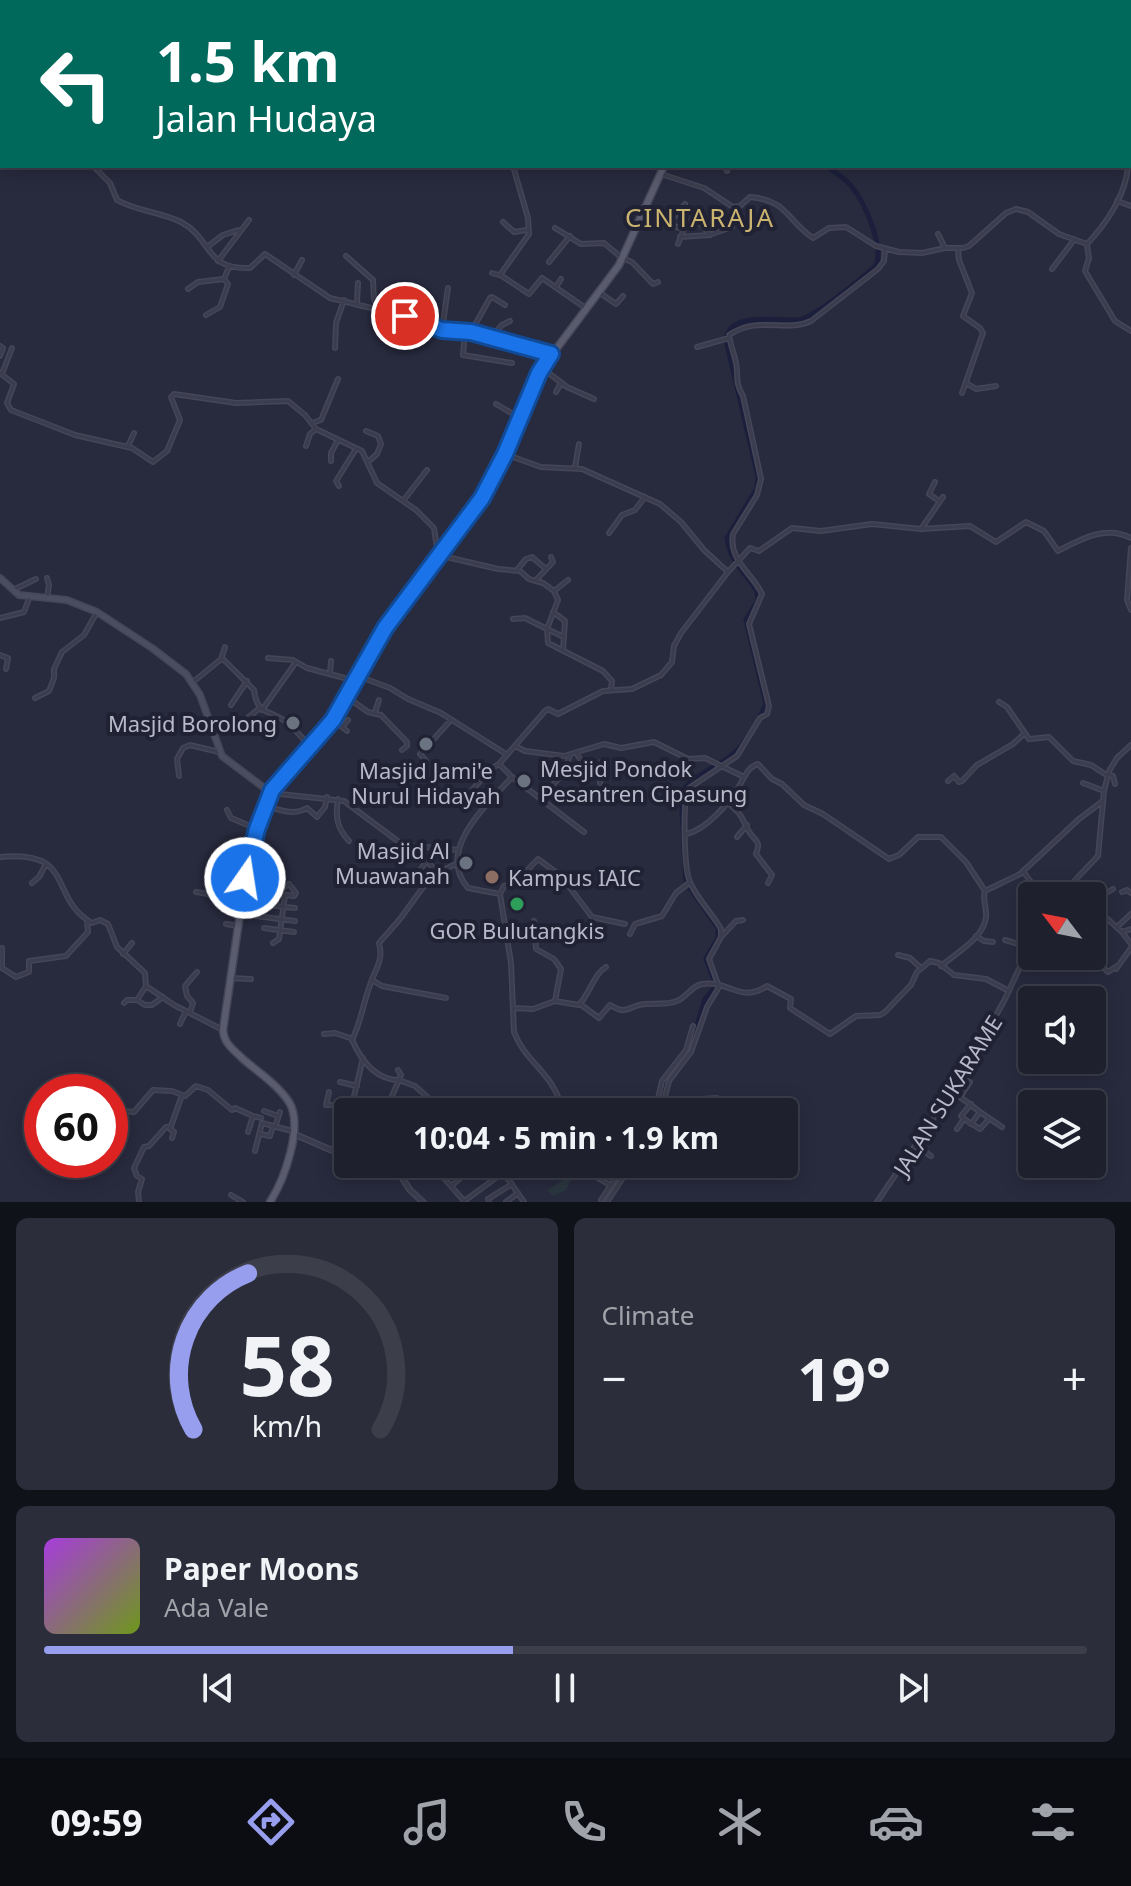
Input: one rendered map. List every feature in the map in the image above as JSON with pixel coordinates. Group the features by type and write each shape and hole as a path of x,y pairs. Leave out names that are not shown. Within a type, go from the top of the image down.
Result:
{"main road":[{"path":"270,1202 286,1173 292,1112 288,1101 230,1047 224,1039 223,1030 242,899 265,805 282,776 333,720 385,628 482,498 547,360 600,293 622,258 662,170"},
{"path":"0,578 12,591 71,601 97,612 152,648 193,682 219,752 271,793"}],"street":[{"path":"95,168 110,183 113,195 119,201 184,224 218,261 229,267 250,268 265,254 325,295 405,316 442,330 471,332 547,360 561,383 594,399"},
{"path":"500,275 527,237 528,218 514,168"},
{"path":"662,170 704,188 733,207 740,206 750,197 776,203 813,238 829,228 846,227 884,248 922,253 945,248 958,249 969,246 1006,213 1016,209 1028,212 1074,240 1087,244"},
{"path":"1130,172 1117,201 1087,244 1089,258 1085,271 1115,321 1131,331"},
{"path":"1117,201 1131,206"},
{"path":"668,224 685,204"},
{"path":"678,244 684,229 696,214 710,235"},
{"path":"642,217 684,229"},
{"path":"218,261 249,220"},
{"path":"503,222 512,231 527,230"},
{"path":"697,236 703,227"},
{"path":"680,237 710,235 732,227"},
{"path":"555,228 581,244 604,243 632,262 653,284 658,282"},
{"path":"207,247 223,235 242,229"},
{"path":"938,234 945,248"},
{"path":"549,262 570,236"},
{"path":"1052,269 1074,240"},
{"path":"697,347 727,339 732,332 756,324 803,324 811,321 878,269 884,261 884,248"},
{"path":"958,249 958,258 972,293 963,316 983,333 962,393"},
{"path":"346,256 373,280 374,300 382,311"},
{"path":"294,275 302,260"},
{"path":"224,279 229,267"},
{"path":"492,273 529,294 541,278 587,309"},
{"path":"188,289 198,282 224,279"},
{"path":"206,315 220,307 228,284 224,279"},
{"path":"556,287 561,279"},
{"path":"357,303 358,283"},
{"path":"442,330 448,288"},
{"path":"405,316 407,308 420,292"},
{"path":"600,293 616,304 623,296"},
{"path":"471,332 490,298 505,305"},
{"path":"335,348 336,323 344,300"},
{"path":"390,313 388,322 393,335"},
{"path":"491,338 510,321"},
{"path":"465,332 463,355 512,363"},
{"path":"721,937 720,927 688,884 684,803 689,788 737,756 760,718 767,714 769,706 749,624 762,594 737,561 732,538 757,495 761,479 743,396 735,376 737,368 727,339"},
{"path":"0,346 3,348 0,356"},
{"path":"12,348 1,374 14,384 7,403 11,410 75,435 128,446 147,461 153,462 162,457 170,446 180,420 171,397 174,394 236,403 284,399 299,409 316,429 362,451 374,480 434,528 440,556 498,569 517,570 554,591 558,596 547,629 548,643 603,671 612,681 611,689"},
{"path":"312,423 321,420 338,379"},
{"path":"556,392 561,383"},
{"path":"966,383 976,389 996,386"},
{"path":"496,404 520,418"},
{"path":"306,446 310,434 316,429"},
{"path":"366,431 378,436 381,442 379,452 368,462"},
{"path":"128,446 134,433"},
{"path":"331,461 331,453 338,440"},
{"path":"575,468 579,444"},
{"path":"339,486 336,481 356,448"},
{"path":"505,454 541,467 575,468 645,497 671,513 728,572"},
{"path":"403,501 427,470"},
{"path":"921,529 941,499 929,494 935,482"},
{"path":"609,533 622,515 635,510 645,497"},
{"path":"1020,517 1044,531 1058,551 1087,535 1121,534 1131,538"},
{"path":"463,800 548,709 558,714 611,689 632,689 661,675 672,662 675,642 737,561 750,548 759,551 790,528 825,531 872,524 921,529 972,527 996,542 1024,522"},
{"path":"1131,548 1127,600 1131,610"},
{"path":"517,570 526,559 532,557 546,569"},
{"path":"536,580 553,562 551,557"},
{"path":"47,578 47,598"},
{"path":"12,591 36,579"},
{"path":"554,591 568,580"},
{"path":"0,618 24,612 30,596"},
{"path":"35,698 50,690 61,654 85,634 97,612"},
{"path":"553,612 565,621 563,650"},
{"path":"513,619 525,618 564,637"},
{"path":"193,682 221,660 225,647"},
{"path":"0,655 8,658 6,669"},
{"path":"268,658 296,662 307,668 390,688 506,754"},
{"path":"221,660 247,681 261,709 286,722 310,746"},
{"path":"330,673 331,661"},
{"path":"240,724 261,709 296,662"},
{"path":"231,705 247,681"},
{"path":"347,697 368,712 375,712 385,719 407,742 402,750"},
{"path":"375,712 379,700"},
{"path":"999,702 1007,707 1031,740 1051,738 1073,761 1091,765 1113,776 1115,784"},
{"path":"333,720 347,731"},
{"path":"342,727 348,720"},
{"path":"426,761 420,754 451,720"},
{"path":"948,781 954,776 959,782 962,781 977,765 1014,744 1024,734"},
{"path":"515,746 525,751 561,756 604,744 621,748 651,741 688,759 701,757 744,777"},
{"path":"179,776 177,759 183,748 190,745 219,752"},
{"path":"1073,882 1098,856 1108,775 1112,764 1131,745"},
{"path":"577,754 583,764 602,771"},
{"path":"551,787 564,772 570,755"},
{"path":"600,783 602,761"},
{"path":"499,764 584,832"},
{"path":"686,834 705,825 727,802 754,764 760,765 803,804 889,859 899,855 918,837 941,837 966,862 985,891"},
{"path":"499,893 468,888 456,864 471,824 512,777"},
{"path":"1083,783 1105,790 1113,789"},
{"path":"463,789 467,794"},
{"path":"271,793 338,799 360,810 403,845 460,851"},
{"path":"265,805 290,813 307,808 317,817 325,807 327,797"},
{"path":"684,803 701,797"},
{"path":"338,799 335,817 340,831 349,841"},
{"path":"941,966 985,930 985,891 1023,871 1103,801"},
{"path":"727,802 743,815 750,832 758,839 756,854 772,875 768,883"},
{"path":"227,810 231,818 257,829"},
{"path":"737,837 747,825"},
{"path":"0,857 28,858 46,863 61,879 75,909 92,923 104,921 108,924 123,954 145,973 146,986 137,1000"},
{"path":"559,1098 555,1087 518,1042 511,963 499,893 504,886 514,884 538,859 564,881 592,917 625,924"},
{"path":"415,876 427,861 448,885"},
{"path":"32,883 46,863"},
{"path":"353,1039 382,957 380,939 400,919 436,871 456,864"},
{"path":"1023,871 1031,882"},
{"path":"248,878 260,880 256,916 295,921"},
{"path":"557,887 564,881"},
{"path":"245,889 285,895 295,895 289,884 275,893"},
{"path":"630,934 635,924 662,916 676,893 688,884"},
{"path":"1106,893 1113,889"},
{"path":"196,892 242,899"},
{"path":"1122,892 1131,893"},
{"path":"273,943 279,940 285,895"},
{"path":"257,904 295,908"},
{"path":"1117,927 1131,914"},
{"path":"1106,917 1122,932 1131,946 1116,968 1106,970"},
{"path":"2,948 2,968 11,975 23,975 29,972 29,961 66,956 88,932 87,920"},
{"path":"661,1098 669,1081 696,1044 707,1007 718,989 709,959 721,937 736,921 743,920"},
{"path":"534,921 536,949 551,957 560,967 555,1001"},
{"path":"226,924 238,926"},
{"path":"264,928 294,932"},
{"path":"1122,932 1131,929"},
{"path":"976,936 993,942"},
{"path":"1005,940 1018,944"},
{"path":"123,954 132,943"},
{"path":"898,955 910,958 921,968"},
{"path":"513,1012 555,1001 580,1004 599,1018 610,1005 625,1010 642,1004 679,1001 693,987 717,983 745,994 758,992 767,986 791,999 790,1008 830,1034 856,1016 885,1012 930,961 952,974 986,979 1009,991"},
{"path":"580,1004 590,993 598,972 606,967"},
{"name":"JALAN SUKARAME","path":"877,1202 960,1078 1019,970"},
{"path":"180,1024 193,1003 187,996 185,986 197,972"},
{"path":"230,978 251,979"},
{"path":"372,980 382,986 446,998"},
{"path":"146,986 223,1030"},
{"path":"124,1003 137,1000 152,1005 163,997"},
{"path":"660,1098 662,1081 686,1050 693,1026"},
{"path":"324,1034 335,1033 353,1039 363,1058 381,1078 415,1086 428,1098"},
{"path":"354,1098 363,1058"},
{"path":"391,1098 401,1075 398,1070"},
{"path":"960,1078 971,1081 960,1097"},
{"path":"340,1082 357,1086"},
{"path":"128,1112 134,1112 153,1090 182,1095 188,1094 196,1086 208,1090 232,1110 235,1108 331,1150 334,1148"},
{"path":"952,1091 1002,1127"},
{"path":"329,1092 326,1105 334,1105"},
{"path":"172,1138 174,1132 170,1129 182,1095"},
{"path":"971,1104 962,1115 964,1119 980,1129 989,1119"},
{"path":"255,1151 264,1110 279,1114 270,1136 259,1133"},
{"path":"971,1124 980,1112"},
{"path":"248,1132 253,1116"},
{"path":"957,1129 964,1119"},
{"path":"139,1202 142,1180 134,1168 144,1147 149,1146 163,1129 171,1127"},
{"path":"917,1146 931,1156"},
{"path":"402,1178 423,1202"},
{"path":"442,1178 464,1202 495,1178"},
{"path":"451,1186 461,1178"},
{"path":"508,1178 524,1202"},
{"path":"594,1178 610,1189"},
{"path":"607,1202 617,1178"},
{"path":"601,1200 620,1178"},
{"path":"489,1182 496,1194"},
{"path":"489,1202 488,1199 512,1184"},
{"path":"506,1202 518,1193"},
{"path":"231,1195 243,1202"}],"shaded area":[{"path":"572,1178 567,1190 552,1196 547,1190"}],"waterway":[{"path":"759,719 766,704 746,620 758,600 757,591 735,561 727,538 757,488 758,477 726,340 729,331 745,321 805,318 838,297 876,266 875,236 862,203 849,184 829,168"},
{"path":"660,1098 664,1081 689,1052 705,999 716,986 706,959 718,938 718,928 686,882 681,793 745,741"},
{"path":"603,1202 619,1178"}],"place":[{"name":"Masjid Borolong","path":"293,723"},
{"name":"Masjid Jami'e Nurul Hidayah","path":"426,744"},
{"name":"Mesjid Pondok Pesantren Cipasung","path":"524,781"},
{"name":"Masjid Al Muawanah","path":"466,863"},
{"name":"Kampus IAIC","path":"492,877"},
{"name":"GOR Bulutangkis","path":"517,904"}],"district":[{"name":"CINTARAJA","path":"700,217"}],"route":[{"path":"245,878 257,829 272,790 333,720 385,628 482,498 495,476 539,373 551,354 471,332 438,329 405,316"}]}
